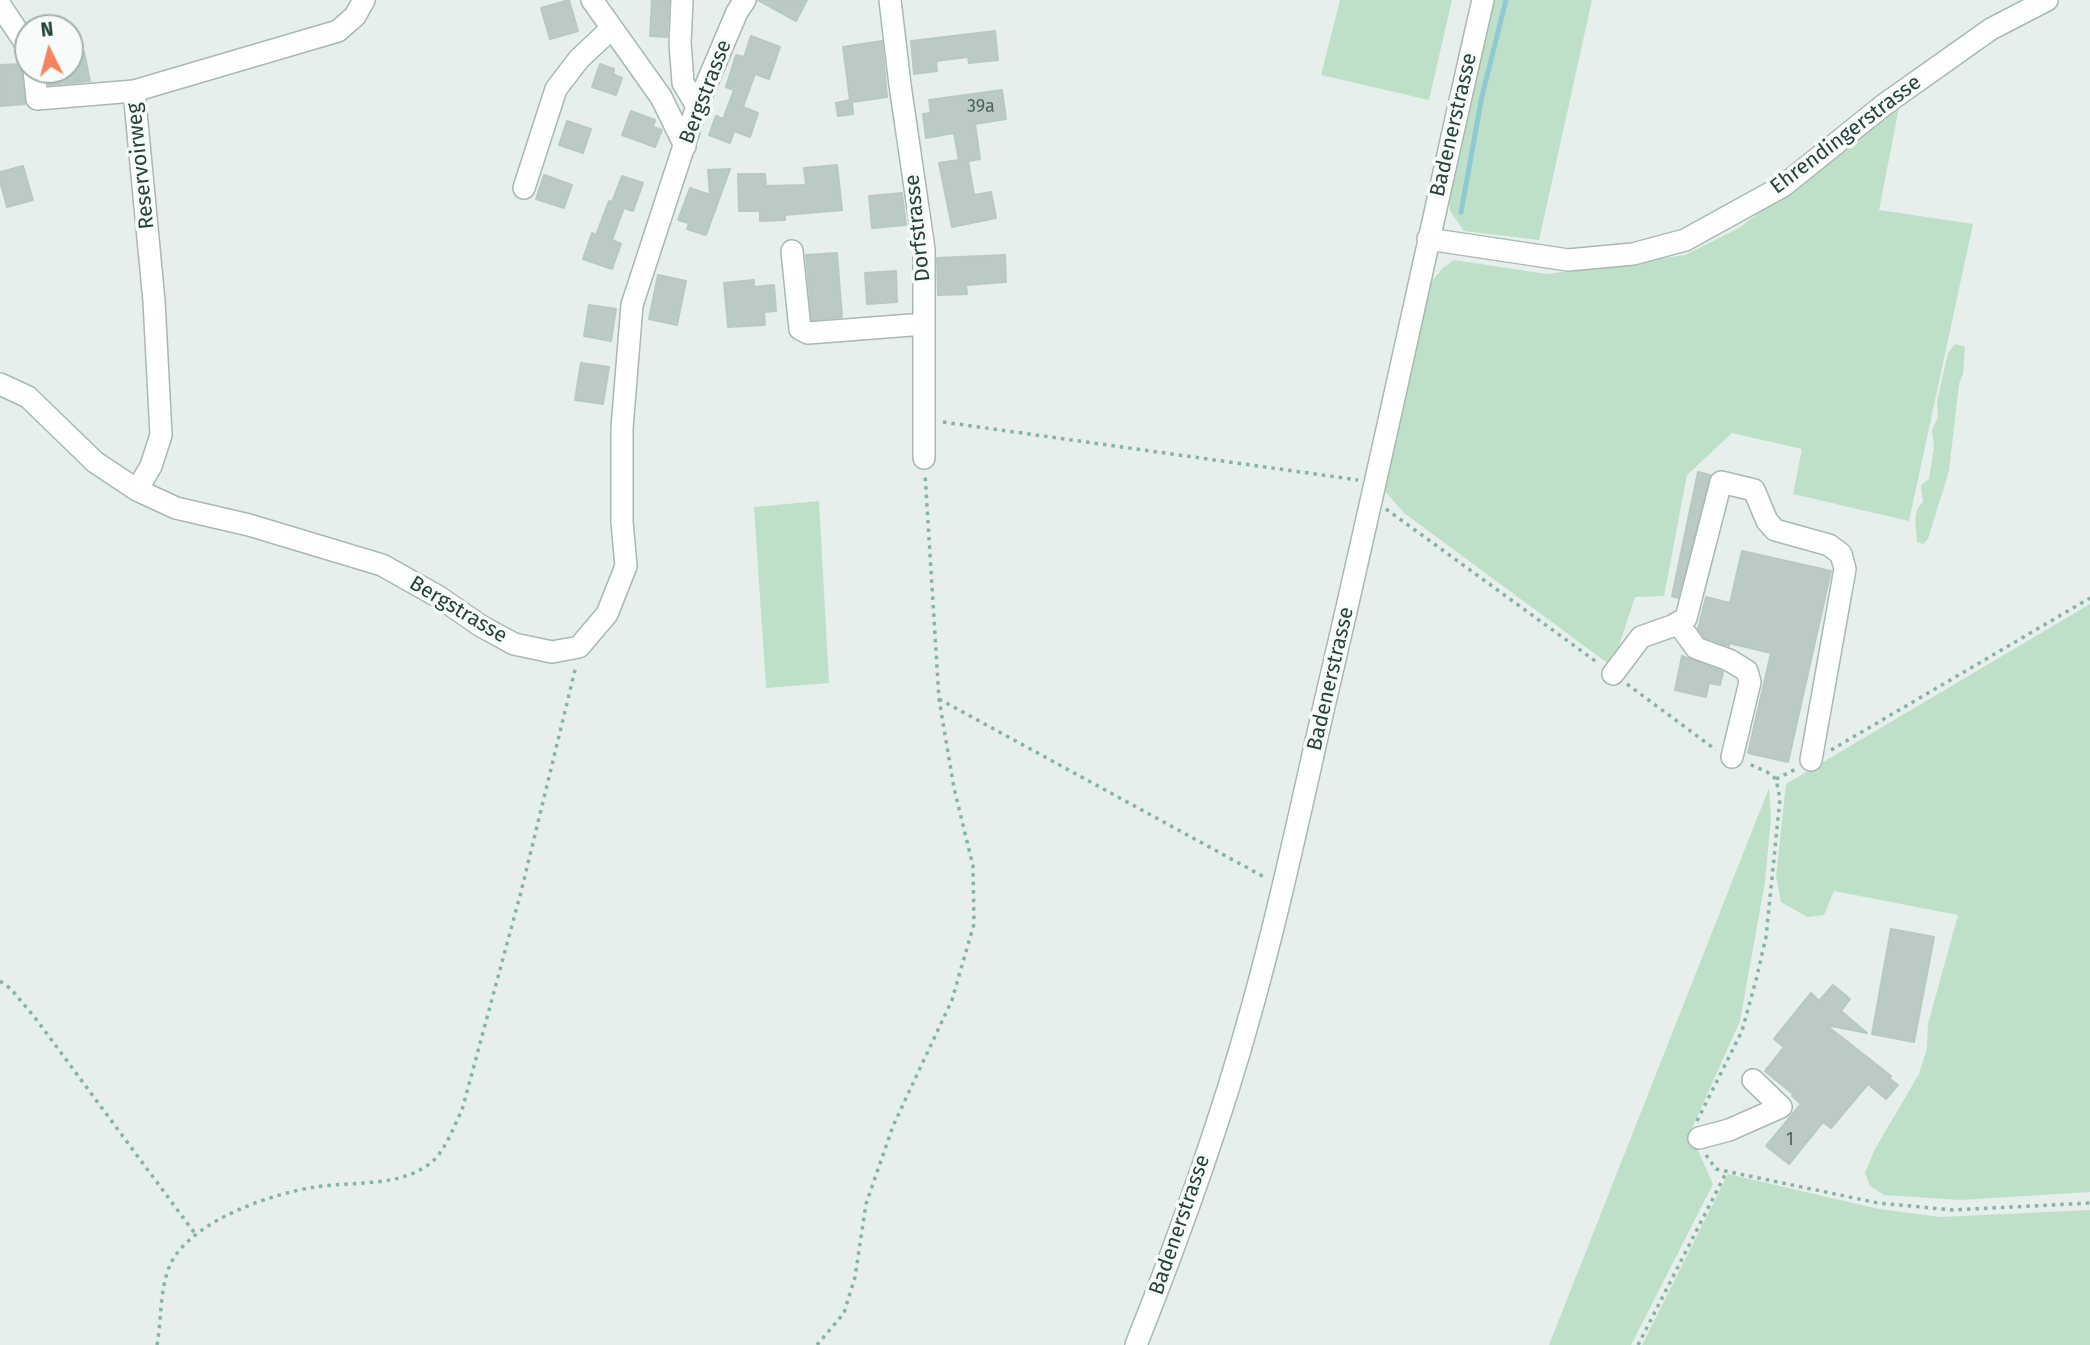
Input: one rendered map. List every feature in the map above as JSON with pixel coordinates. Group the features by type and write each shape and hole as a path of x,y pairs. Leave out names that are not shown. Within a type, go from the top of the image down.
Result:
{"street":[{"name":"Reservoirweg","path":"137,490 151,466 162,435 154,301 134,91 338,32 355,16 364,0"},
{"path":"592,0 661,97 685,146"},
{"path":"682,0 680,43 683,83 697,106"},
{"name":"Bergstrasse","path":"0,384 27,397 95,462 137,490 176,508 249,524 382,565 514,644 552,652 579,647 607,614 626,566 622,522 622,428 632,305 697,106 737,12 745,0"},
{"name":"Dorfstrasse","path":"890,0 924,248 924,458"},
{"name":"Badenerstrasse","path":"1136,1345 1178,1240 1250,1016 1375,491 1428,239 1483,0"},
{"name":"Ehrendingerstrasse","path":"1428,239 1568,260 1633,254 1685,240 1783,186 1885,104 1991,29 2047,0"},
{"path":"0,5 14,26"},
{"path":"524,188 556,89 579,59 611,29"},
{"path":"35,84 37,99 134,91"},
{"path":"792,251 800,329 808,333 924,324"},
{"path":"1613,674 1641,637 1686,618 1721,482 1754,490 1767,521 1775,530 1829,545 1841,554 1846,569 1811,760"},
{"path":"1678,622 1696,648 1729,660 1747,671 1750,682 1732,757"},
{"path":"1699,1138 1729,1130 1781,1107 1753,1080"}],"path":[{"path":"923,420 1375,491 1712,748 1767,772 1776,779 1780,799 1766,937 1742,1031 1700,1110 1696,1124 1704,1152 1716,1169 1878,1203 1953,1210 2090,1203"},
{"path":"817,1345 844,1314 855,1277 866,1204 893,1126 952,1000 974,924 973,866 954,788 939,699 924,458"},
{"path":"1776,779 1871,728 2090,598"},
{"path":"157,1345 163,1293 171,1263 186,1242 214,1222 275,1195 410,1175 434,1160 446,1142 462,1110 521,892 575,675 579,647"},
{"path":"939,699 1282,887"},
{"path":"0,981 11,989 36,1019 196,1236"},
{"path":"1638,1345 1727,1171"}],"green space":[{"path":"1340,0 1452,0 1429,100 1321,75"},
{"path":"1493,0 1592,0 1539,240 1464,231 1450,211 1449,185"},
{"path":"1899,108 1879,210 1973,224 1909,521 1793,494 1802,449 1732,433 1687,475 1664,596 1635,597 1614,661 1606,662 1404,513 1385,491 1431,282 1443,268 1454,260 1547,274 1685,255 1739,228"},
{"path":"1955,344 1965,347 1949,471 1928,539 1923,544 1917,542 1915,520 1923,502 1921,485 1929,479 1934,447 1932,430 1938,417 1937,401 1948,353"},
{"path":"819,501 829,683 766,688 754,507"},
{"path":"2090,604 2090,1192 1960,1200 1884,1195 1870,1186 1865,1173 1875,1149 1919,1074 1927,1048 1928,1024 1958,915 1834,891 1824,915 1807,917 1781,902 1776,876 1786,784"},
{"path":"1769,788 1771,818 1765,882 1740,1021 1690,1133 1713,1184 1631,1345 1549,1345"},
{"path":"1728,1174 1879,1209 1940,1217 2090,1210 2090,1345 1642,1345"}],"building":[{"path":"569,0 578,31 550,39 541,8"},
{"path":"652,0 669,0 667,37 650,36"},
{"path":"758,0 807,0 796,21"},
{"path":"995,31 998,60 969,63 968,57 936,61 937,71 914,74 911,41"},
{"path":"751,36 780,47 769,79 755,74 743,107 758,113 750,137 734,131 730,143 709,135 716,116 723,119 734,90 726,87 736,55 744,57"},
{"path":"882,41 887,97 852,102 853,114 838,116 836,103 850,100 843,47"},
{"path":"84,52 90,81 84,82"},
{"path":"14,64 14,84 23,84 25,104 0,106 0,65"},
{"path":"600,64 614,69 613,74 622,78 616,95 592,87"},
{"path":"1002,90 1006,119 975,124 980,159 968,161 974,195 991,192 996,218 952,227 939,163 959,160 954,133 926,138 923,114 931,113 929,100"},
{"path":"631,111 655,120 653,127 662,130 655,147 622,135"},
{"path":"567,121 591,129 583,153 559,145"},
{"path":"837,165 842,210 785,215 785,220 760,221 760,211 739,211 738,174 765,174 766,186 806,185 804,168"},
{"path":"23,166 33,200 7,207 0,172"},
{"path":"730,169 706,235 687,229 689,223 678,220 690,188 710,195 708,170"},
{"path":"544,175 572,185 564,208 536,199"},
{"path":"622,176 643,183 633,211 624,208 612,240 621,244 612,269 583,259 592,233 596,235"},
{"path":"902,193 906,225 872,228 869,196"},
{"path":"837,253 842,317 812,320 806,255"},
{"path":"1005,255 1006,282 966,285 967,294 938,295 937,258"},
{"path":"896,271 897,302 867,304 865,273"},
{"path":"658,275 686,281 677,325 649,319"},
{"path":"754,280 754,287 774,285 776,311 764,312 765,325 728,327 724,283"},
{"path":"589,305 616,309 611,341 584,336"},
{"path":"581,363 609,367 603,404 575,400"},
{"path":"1698,472 1710,475 1678,598 1672,596"},
{"path":"1742,551 1831,571 1788,762 1748,753 1771,653 1729,643 1729,646 1704,637 1698,629 1706,597 1730,603"},
{"path":"1682,656 1723,672 1720,685 1709,683 1706,697 1675,690"},
{"path":"1891,929 1934,937 1914,1042 1872,1034"},
{"path":"1833,985 1850,999 1841,1011 1867,1033 1826,1025 1891,1076 1889,1078 1898,1085 1886,1099 1868,1084 1831,1128 1823,1122 1789,1164 1766,1146 1801,1104 1765,1071 1784,1047 1774,1039 1811,993 1819,1001"}],"waterway":[{"path":"1461,212 1482,96 1506,0"}]}
